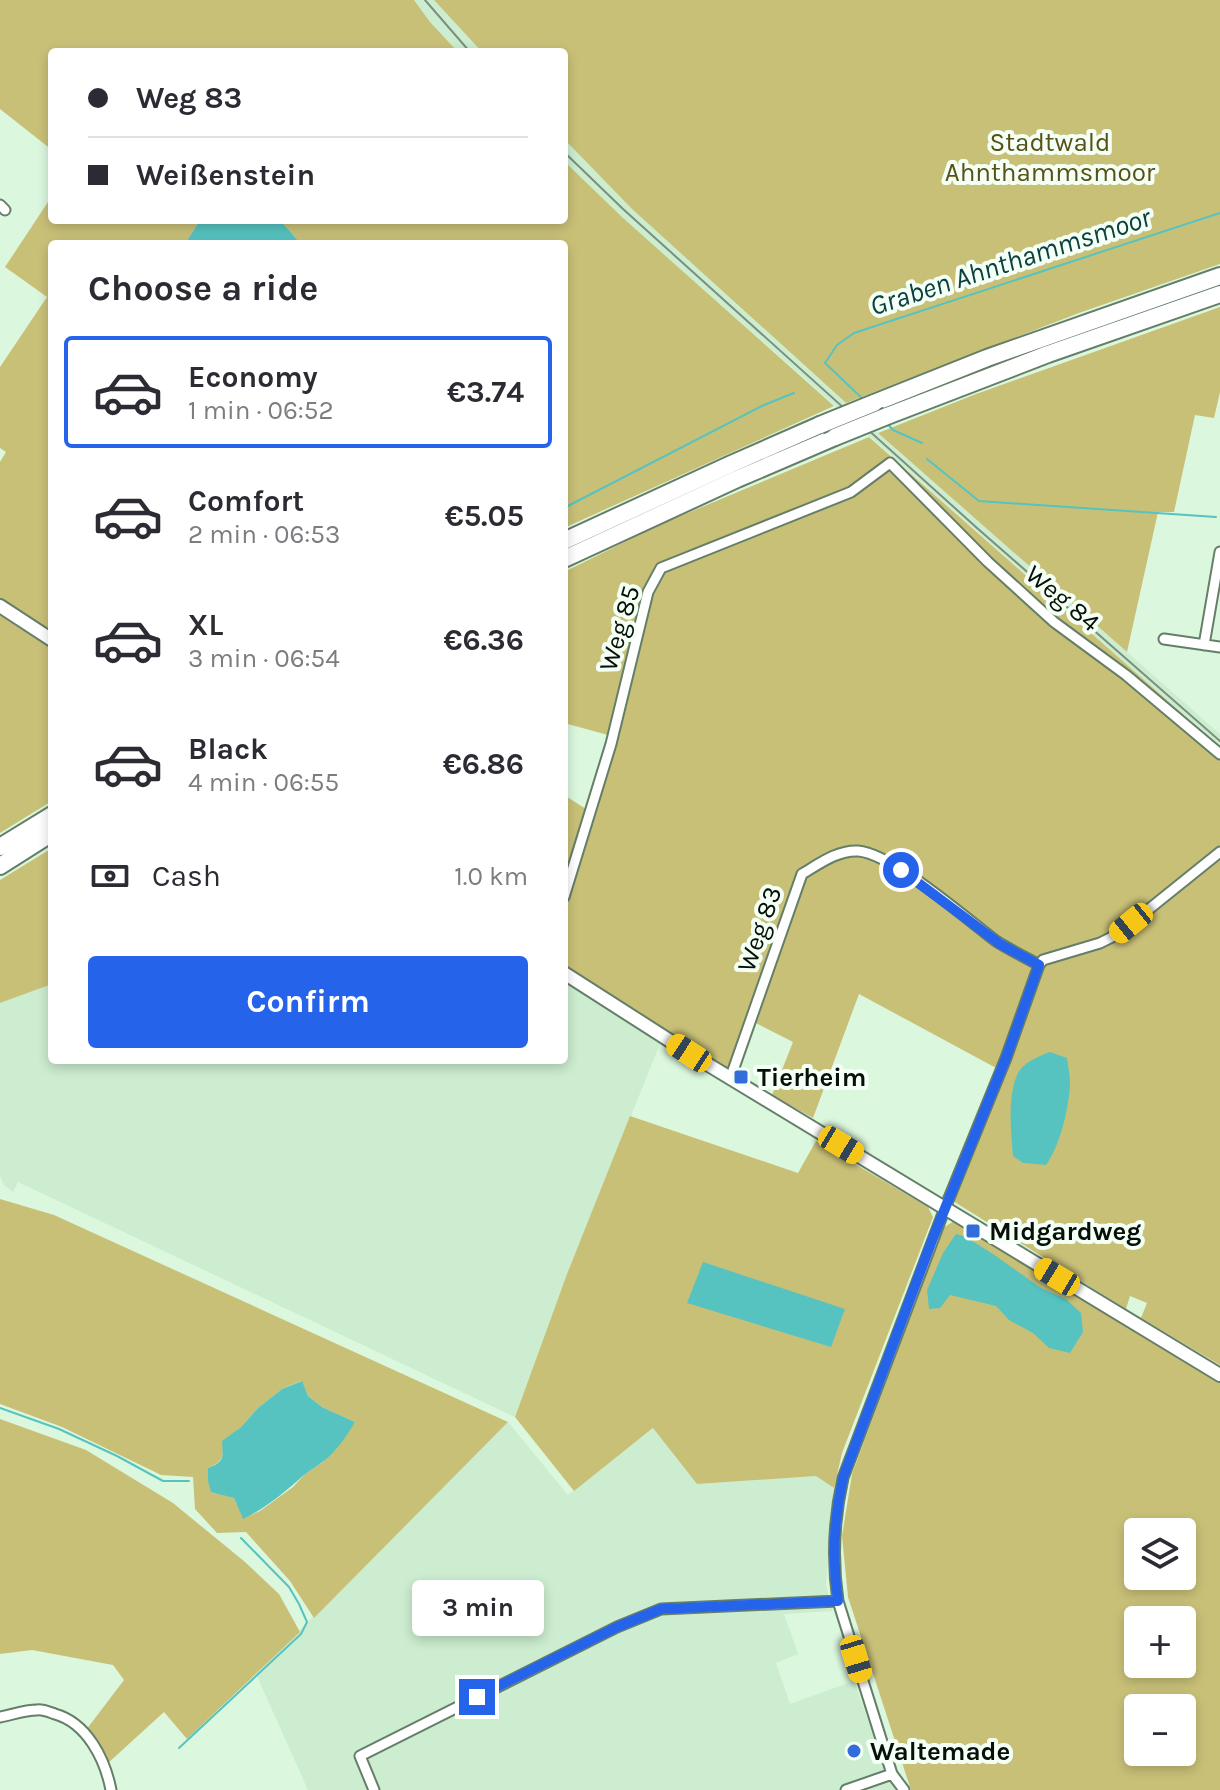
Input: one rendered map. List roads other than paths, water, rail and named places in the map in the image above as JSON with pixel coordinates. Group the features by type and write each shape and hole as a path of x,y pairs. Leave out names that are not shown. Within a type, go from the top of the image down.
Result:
{"highway":[{"path":"568,539 874,403 987,358 1220,276"},
{"path":"568,557 737,479 887,416 1048,354 1220,294"},
{"path":"0,847 48,817"},
{"path":"0,866 48,836"}],"street":[{"name":"Weg 84","path":"890,463 988,562 1054,622 1126,675 1220,754"},
{"name":"Weg 85","path":"568,884 611,744 648,592 661,568 851,492 890,463"},
{"path":"1204,645 1220,552"},
{"path":"0,606 48,637"},
{"path":"1164,639 1220,647"},
{"name":"Weg 83","path":"730,1079 802,874 835,854 858,851 884,859 1000,944 1039,965"},
{"path":"904,1790 892,1774 838,1601 835,1578 837,1506 843,1478 1039,965 1043,960 1091,946 1118,934 1220,852"},
{"path":"568,976 730,1079 1220,1375"},
{"path":"374,1790 360,1756 617,1627 661,1609 838,1601"},
{"path":"0,1717 38,1709 66,1717 78,1725 94,1747 105,1765 111,1790"},
{"path":"846,1790 892,1774"}],"water":[{"path":"198,224 284,224 298,240 188,240"},
{"path":"1050,1052 1067,1058 1070,1084 1066,1115 1056,1148 1046,1165 1023,1163 1013,1156 1012,1092 1018,1073 1024,1066"},
{"path":"956,1234 993,1254 1041,1288 1066,1299 1081,1313 1083,1332 1070,1353 1049,1348 1033,1333 1009,1320 996,1306 950,1295 940,1308 929,1309 927,1290 943,1253"},
{"path":"703,1262 845,1309 831,1347 687,1303"},
{"path":"302,1381 308,1396 322,1407 355,1422 324,1461 267,1505 243,1519 234,1498 211,1492 208,1468 218,1464 222,1458 222,1441 282,1389"}],"waterway":[{"name":"Graben Ahnthammsmoor","path":"865,401 825,363 837,345 854,333 1220,213"},
{"name":"Graben Ahnthammsmoor","path":"568,506 764,405 794,393"},
{"path":"886,422 893,430 922,443"},
{"path":"927,459 979,501 1216,517"},
{"path":"0,1408 59,1429 163,1481 189,1481"},
{"path":"179,1748 301,1634 307,1622 289,1587 241,1538"}],"railway":[{"path":"425,0 467,48"},
{"path":"568,156 977,528 1220,741"}],"place":[{"name":"Tierheim","path":"741,1077"},
{"name":"Midgardweg","path":"973,1231"},
{"name":"Waltemade","path":"854,1751"}],"park label":[{"name":"Stadtwald Ahnthammsmoor","path":"1050,157"}]}
